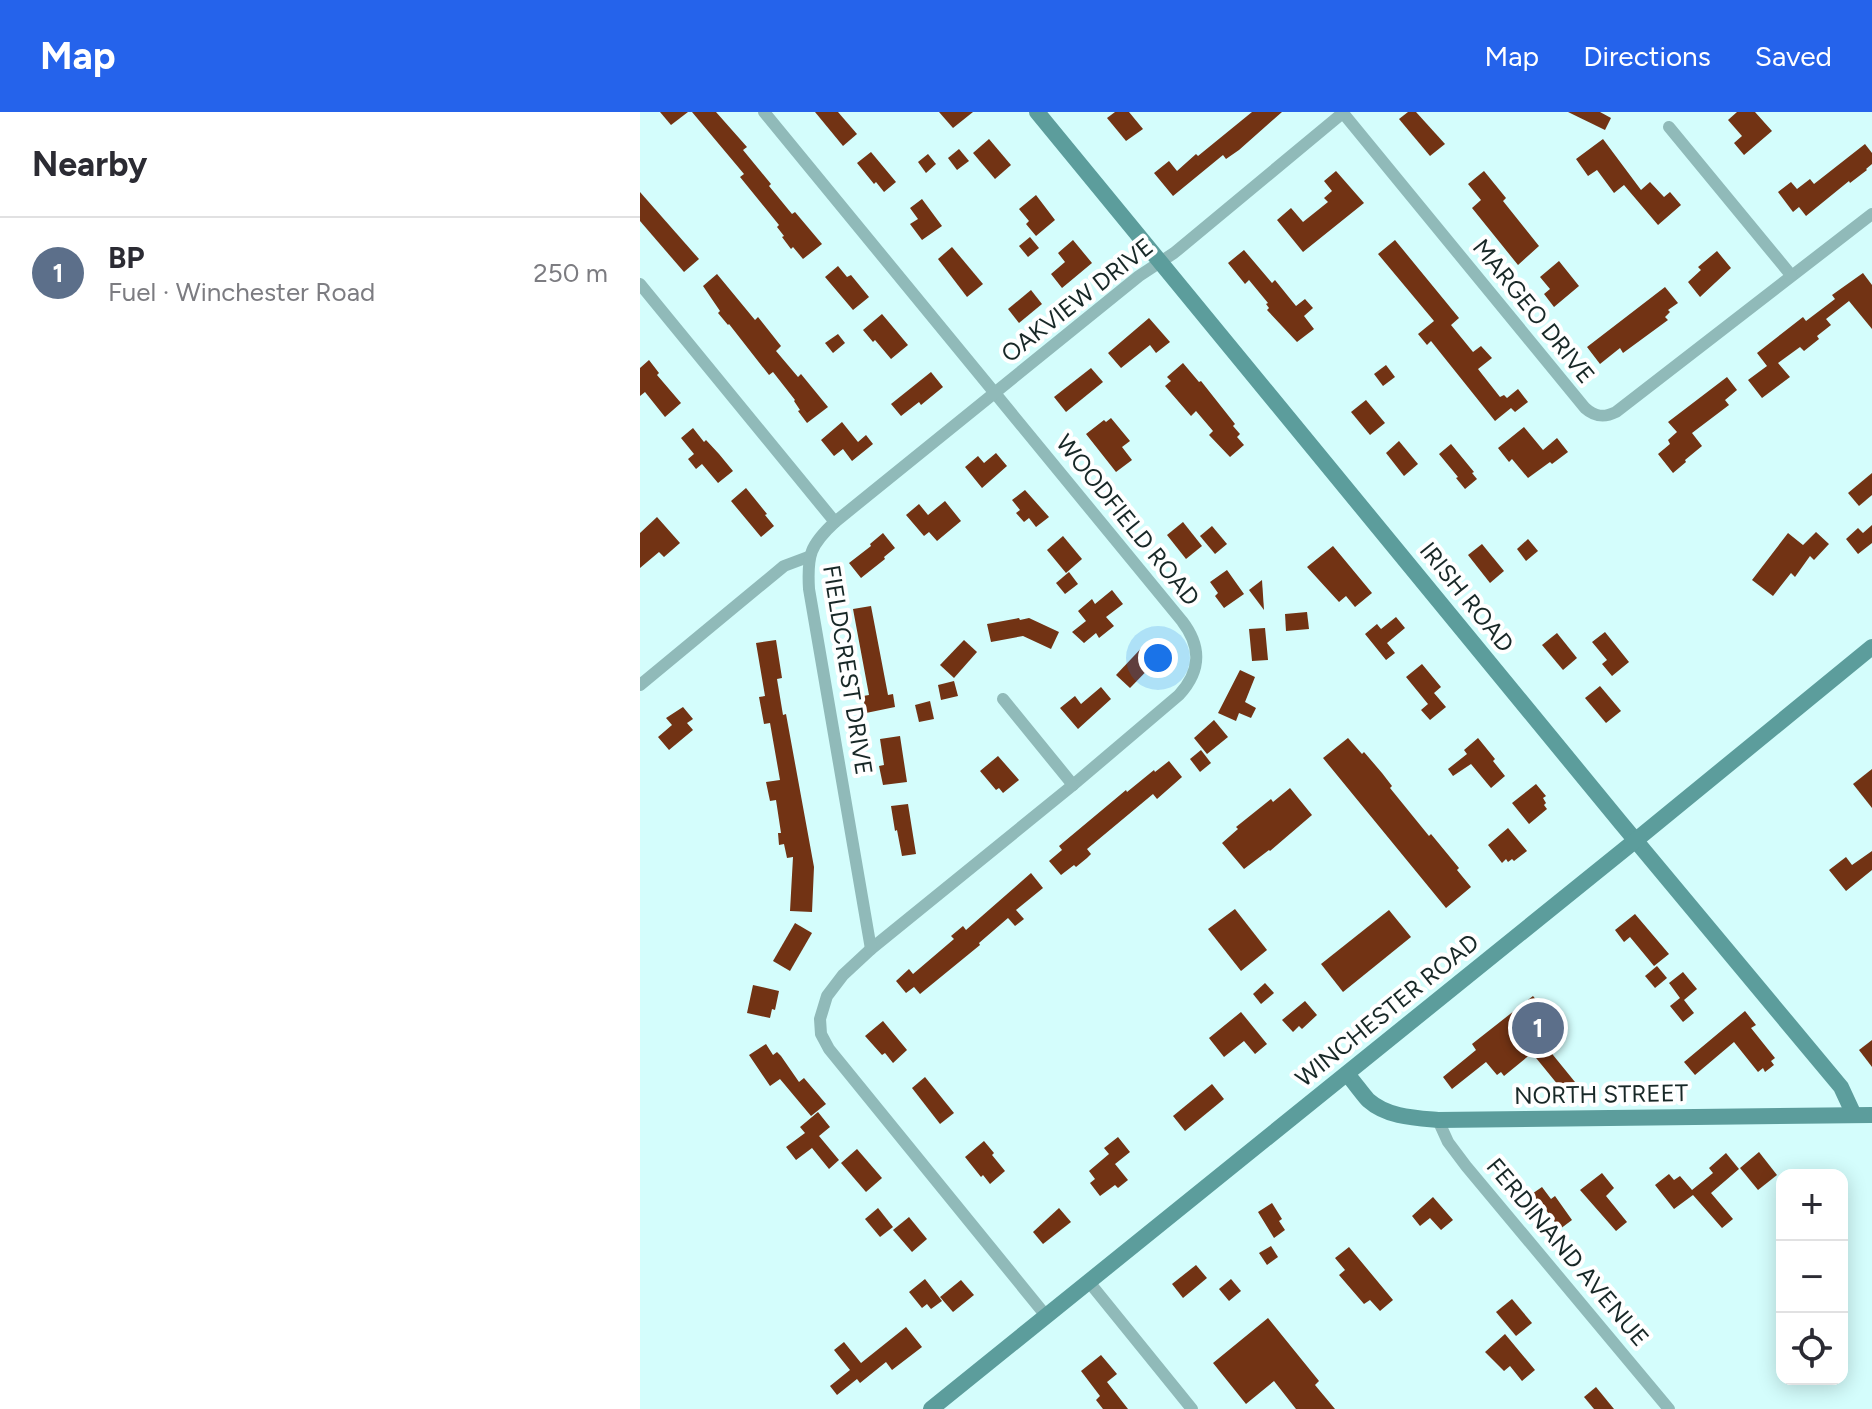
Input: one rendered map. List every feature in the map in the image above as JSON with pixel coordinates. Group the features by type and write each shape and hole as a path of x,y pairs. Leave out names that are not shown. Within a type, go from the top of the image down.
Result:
{"street":[{"name":"WOODFIELD ROAD","path":"764,112 1182,621 1195,641 1196,663 1188,685 1073,785 871,949 833,987 820,1019 821,1034 829,1049 1047,1317"},
{"name":"IRISH ROAD","path":"1037,112 1841,1087 1854,1115"},
{"name":"OAKVIEW DRIVE","path":"835,522 1139,276 1174,253 1344,113"},
{"name":"MARGEO DRIVE","path":"1344,113 1591,413 1608,416 1616,412 1791,275 1871,217"},
{"path":"1669,127 1791,275"},
{"path":"640,284 835,522"},
{"name":"FIELDCREST DRIVE","path":"835,522 815,542 808,557 809,589 871,949"},
{"path":"640,685 784,566 808,557"},
{"name":"WINCHESTER ROAD","path":"931,1409 1872,647"},
{"path":"1003,699 1073,785"},
{"name":"NORTH STREET","path":"1347,1074 1379,1107 1405,1117 1438,1120 1872,1115"},
{"name":"FERDINAND AVENUE","path":"1438,1120 1448,1142 1466,1166 1669,1409"},
{"path":"1089,1282 1192,1409"}],"building":[{"path":"660,112 688,112 671,125"},
{"path":"692,112 716,112 747,147 743,150 771,184 769,186 822,244 803,259 793,247 791,249 777,227 779,225 740,177 744,174"},
{"path":"815,112 838,112 857,134 843,146"},
{"path":"939,112 973,112 953,128"},
{"path":"1115,112 1129,112 1143,129 1126,141 1107,118"},
{"path":"1252,112 1282,112 1239,150 1226,159 1223,155 1173,196 1154,173 1169,161 1177,171"},
{"path":"1408,112 1416,112 1445,144 1430,156 1399,119"},
{"path":"1568,112 1600,112 1611,118 1605,130"},
{"path":"1737,112 1755,112 1772,131 1744,155 1734,143 1742,136 1728,120"},
{"path":"989,139 1011,165 995,179 973,153"},
{"path":"1603,139 1641,190 1650,182 1664,197 1670,192 1681,205 1658,225 1624,185 1614,193 1597,170 1588,176 1576,159"},
{"path":"1865,144 1872,153 1872,164 1806,216 1799,207 1793,212 1778,192 1791,182 1797,189 1810,179 1814,184"},
{"path":"959,149 969,161 957,170 948,158"},
{"path":"871,152 896,182 884,192 857,163"},
{"path":"928,154 936,164 926,173 918,162"},
{"path":"1336,171 1364,203 1303,252 1277,220 1291,208 1303,222 1328,202 1324,198 1332,191 1324,181"},
{"path":"1484,171 1506,198 1503,201 1539,246 1518,265 1472,208 1481,200 1468,184"},
{"path":"640,192 699,259 684,272 640,221"},
{"path":"1036,195 1055,220 1036,236 1019,209"},
{"path":"922,199 942,226 922,240 910,224 918,219 910,208"},
{"path":"1030,237 1039,248 1028,257 1019,246"},
{"path":"1073,240 1092,263 1062,288 1051,274 1065,262 1058,253"},
{"path":"1395,240 1459,318 1451,325 1473,352 1481,346 1492,358 1478,369 1500,397 1504,395 1507,398 1518,389 1528,402 1515,412 1511,408 1495,421 1431,341 1427,345 1418,334 1434,321 1378,254"},
{"path":"952,247 983,284 967,297 938,259"},
{"path":"1244,250 1296,306 1305,299 1313,308 1304,316 1314,329 1297,342 1267,310 1268,303 1249,280 1245,284 1228,263"},
{"path":"1717,251 1731,268 1700,297 1688,282 1701,270 1698,267"},
{"path":"1559,261 1579,286 1554,307 1544,294 1550,289 1540,277"},
{"path":"838,266 847,277 851,275 869,297 853,310 825,277"},
{"path":"1863,273 1872,285 1872,329 1849,301 1826,319 1831,325 1817,336 1819,339 1804,351 1800,347 1778,363 1790,377 1762,398 1748,380 1767,366 1757,353 1803,317 1806,321 1835,299 1832,295"},
{"path":"717,274 781,346 776,351 798,377 801,374 828,407 807,423 798,411 795,400 773,372 769,375 718,313 720,311 703,286"},
{"path":"1665,287 1678,303 1668,310 1670,312 1665,317 1668,320 1623,353 1620,348 1600,364 1587,347"},
{"path":"1031,290 1042,304 1019,323 1008,309"},
{"path":"882,314 908,345 891,359 863,330"},
{"path":"1149,318 1170,342 1156,353 1150,345 1121,368 1108,353"},
{"path":"838,334 845,343 833,353 825,343"},
{"path":"649,360 659,373 657,375 681,403 665,417 645,392 640,396 640,368"},
{"path":"1183,363 1201,381 1240,434 1237,437 1244,445 1230,457 1209,435 1213,431 1196,411 1191,416 1165,386 1171,381 1167,377"},
{"path":"1386,365 1395,377 1383,386 1374,374"},
{"path":"1091,368 1103,382 1066,412 1054,397"},
{"path":"931,372 943,387 901,416 891,404"},
{"path":"1727,377 1737,390 1725,400 1729,405 1692,433 1702,446 1673,473 1658,454 1670,444 1668,440 1677,432 1668,422"},
{"path":"1366,400 1385,423 1370,435 1351,412"},
{"path":"1111,418 1130,441 1122,447 1132,460 1116,472 1086,434"},
{"path":"842,422 858,442 866,435 873,444 852,461 843,449 834,456 821,440"},
{"path":"1524,427 1543,450 1557,438 1568,452 1528,478 1498,448"},
{"path":"693,428 733,471 718,483 702,464 696,469 688,459 694,454 681,438"},
{"path":"1399,441 1418,464 1404,476 1386,453"},
{"path":"1451,444 1477,479 1465,489 1439,454"},
{"path":"996,453 1007,466 982,488 965,467 978,456 984,463"},
{"path":"1872,473 1872,495 1859,506 1848,493"},
{"path":"746,488 774,526 761,537 731,501"},
{"path":"1025,490 1049,517 1036,527 1029,518 1024,522 1016,513 1020,510 1012,500"},
{"path":"945,501 961,521 937,541 929,532 924,536 906,515 919,504 928,515"},
{"path":"657,517 680,543 664,557 659,552 640,568 640,533"},
{"path":"1183,522 1202,546 1186,559 1167,535"},
{"path":"1872,525 1872,543 1858,554 1846,539 1858,528 1863,533"},
{"path":"1212,526 1227,544 1215,554 1200,536"},
{"path":"1816,532 1829,544 1814,560 1810,556 1795,577 1791,573 1773,596 1752,580 1788,533 1803,545"},
{"path":"883,533 895,548 861,578 849,563"},
{"path":"1063,536 1082,559 1066,573 1047,550"},
{"path":"1528,539 1538,551 1526,561 1517,549"},
{"path":"1482,544 1504,571 1490,583 1468,555"},
{"path":"1333,546 1372,593 1355,607 1346,596 1339,602 1307,567"},
{"path":"1227,570 1244,594 1224,608 1210,582"},
{"path":"1069,572 1078,584 1065,594 1056,583"},
{"path":"1262,580 1264,610 1249,590"},
{"path":"1112,590 1123,604 1106,617 1114,626 1099,638 1096,633 1084,643 1072,632 1086,621 1078,611 1092,599 1095,604"},
{"path":"871,606 888,695 893,694 895,707 866,713 863,696 869,695 853,609"},
{"path":"1307,612 1309,629 1286,631 1285,614"},
{"path":"1396,617 1405,628 1387,643 1395,653 1386,660 1365,634 1377,624 1381,629"},
{"path":"1029,618 1059,632 1051,649 1023,636 991,642 987,624"},
{"path":"1265,628 1268,660 1252,661 1249,629"},
{"path":"1605,632 1629,662 1612,676 1602,664 1607,660 1592,642"},
{"path":"1557,633 1577,658 1563,670 1542,645"},
{"path":"776,640 782,678 777,679 783,715 786,714 814,867 812,912 790,911 793,857 787,858 784,844 779,845 778,833 781,833 776,800 770,801 766,782 780,780 770,723 764,724 759,697 765,696 756,643"},
{"path":"964,640 977,652 954,678 940,665"},
{"path":"1148,641 1162,655 1130,688 1116,675"},
{"path":"1422,664 1441,687 1434,693 1446,707 1430,720 1421,710 1428,704 1406,677"},
{"path":"1240,670 1255,677 1245,702 1256,708 1251,718 1239,713 1236,721 1218,713"},
{"path":"954,681 958,696 941,700 938,685"},
{"path":"1600,686 1621,711 1606,723 1585,698"},
{"path":"1101,687 1111,699 1078,729 1060,708 1075,696 1081,704"},
{"path":"930,701 934,719 919,722 915,705"},
{"path":"683,707 693,719 687,723 693,730 669,750 658,737 672,725 666,718"},
{"path":"1214,720 1228,737 1207,754 1194,738"},
{"path":"900,736 907,782 883,785 879,766 884,765 880,739"},
{"path":"1348,738 1382,773 1392,786 1390,788 1459,868 1457,870 1471,887 1446,908 1323,758"},
{"path":"1478,738 1505,776 1491,788 1471,764 1453,776 1448,769 1467,754 1464,750"},
{"path":"1201,750 1211,763 1200,772 1190,759"},
{"path":"998,756 1019,780 1003,793 999,788 996,790 980,771"},
{"path":"1169,761 1182,777 1157,799 1153,794 1087,849 1091,854 1087,858 1061,875 1049,861 1062,850 1059,846 1126,790"},
{"path":"1872,769 1872,808 1853,784"},
{"path":"1536,784 1546,796 1543,798 1547,809 1529,824 1512,803"},
{"path":"1290,788 1312,815 1244,869 1222,843 1238,829 1236,827"},
{"path":"908,804 916,854 902,856 891,806"},
{"path":"1508,828 1527,851 1514,861 1508,862 1506,859 1502,863 1488,845"},
{"path":"1872,851 1872,870 1846,891 1829,870 1846,857 1852,865"},
{"path":"1031,873 1043,888 1016,910 1024,919 1015,926 1008,918 920,994 914,987 906,993 896,981 909,969 913,974 954,939 951,936 963,926 966,930"},
{"path":"1235,909 1267,950 1241,971 1208,929"},
{"path":"1389,910 1411,937 1343,992 1321,964"},
{"path":"1635,914 1669,954 1654,966 1630,937 1624,942 1615,930"},
{"path":"795,923 812,933 790,971 773,961"},
{"path":"1657,966 1667,978 1655,988 1645,976"},
{"path":"1683,972 1697,989 1684,1000 1694,1013 1683,1022 1670,1006 1680,998 1669,983"},
{"path":"1265,983 1274,993 1261,1004 1253,994"},
{"path":"753,985 779,991 770,1018 747,1013"},
{"path":"1533,996 1557,1026 1540,1039 1575,1082 1563,1091 1532,1053 1504,1076 1501,1072 1497,1075 1486,1062 1452,1089 1443,1077 1476,1050 1472,1044"},
{"path":"1305,1001 1317,1015 1302,1029 1299,1026 1293,1032 1282,1020"},
{"path":"1745,1011 1756,1025 1751,1028 1775,1058 1771,1061 1774,1065 1765,1072 1763,1068 1758,1072 1734,1042 1695,1075 1684,1062"},
{"path":"1241,1012 1267,1044 1255,1054 1244,1041 1224,1057 1209,1038"},
{"path":"883,1021 907,1050 893,1063 865,1036"},
{"path":"1872,1040 1872,1067 1859,1050"},
{"path":"766,1044 773,1055 777,1052 781,1056 799,1082 804,1078 826,1104 811,1116 780,1079 770,1086 749,1055"},
{"path":"925,1077 954,1113 940,1124 912,1088"},
{"path":"1212,1084 1224,1099 1185,1131 1173,1116"},
{"path":"818,1112 830,1127 819,1136 839,1160 829,1169 812,1148 796,1160 786,1147 805,1133 800,1127"},
{"path":"1118,1137 1130,1152 1115,1164 1128,1180 1100,1196 1090,1183 1095,1179 1089,1171 1109,1154 1104,1148"},
{"path":"984,1141 1005,1171 990,1184 965,1157"},
{"path":"857,1149 882,1178 866,1192 841,1163"},
{"path":"1759,1152 1776,1176 1758,1190 1740,1168"},
{"path":"1726,1153 1739,1169 1711,1193 1733,1219 1722,1228 1693,1195 1674,1209 1655,1185 1669,1174 1674,1180 1680,1176 1692,1190 1713,1173 1709,1168"},
{"path":"1602,1173 1614,1188 1606,1196 1627,1222 1616,1231 1580,1190"},
{"path":"1542,1187 1551,1199 1555,1196 1572,1220 1560,1229 1543,1206 1536,1211 1526,1198"},
{"path":"1433,1197 1453,1220 1441,1230 1430,1218 1420,1226 1412,1216"},
{"path":"1272,1203 1285,1230 1274,1238 1258,1212"},
{"path":"878,1208 893,1227 880,1237 865,1219"},
{"path":"1059,1208 1071,1222 1043,1244 1033,1232"},
{"path":"909,1217 927,1239 912,1252 893,1230"},
{"path":"1271,1246 1278,1257 1267,1265 1259,1253"},
{"path":"1349,1247 1393,1300 1380,1311 1370,1300 1364,1304 1339,1275 1345,1270 1335,1258"},
{"path":"1196,1265 1207,1278 1183,1298 1172,1284"},
{"path":"925,1279 942,1301 931,1309 927,1304 922,1308 909,1292"},
{"path":"1231,1279 1241,1291 1229,1301 1219,1289"},
{"path":"961,1280 974,1295 953,1312 940,1297"},
{"path":"1512,1299 1532,1323 1516,1336 1496,1312"},
{"path":"1268,1318 1319,1381 1315,1385 1335,1409 1296,1409 1274,1381 1246,1404 1213,1363"},
{"path":"906,1327 922,1347 892,1370 886,1362 860,1383 857,1379 837,1395 830,1386 850,1370 834,1350 844,1342 861,1363"},
{"path":"1505,1334 1535,1370 1522,1381 1510,1366 1504,1371 1485,1352"},
{"path":"1101,1355 1117,1374 1107,1382 1128,1409 1103,1409 1096,1400 1100,1396 1081,1371"},
{"path":"1596,1387 1614,1409 1594,1409 1584,1397"}],"place":[{"name":"BP","path":"1538,1028"}]}
